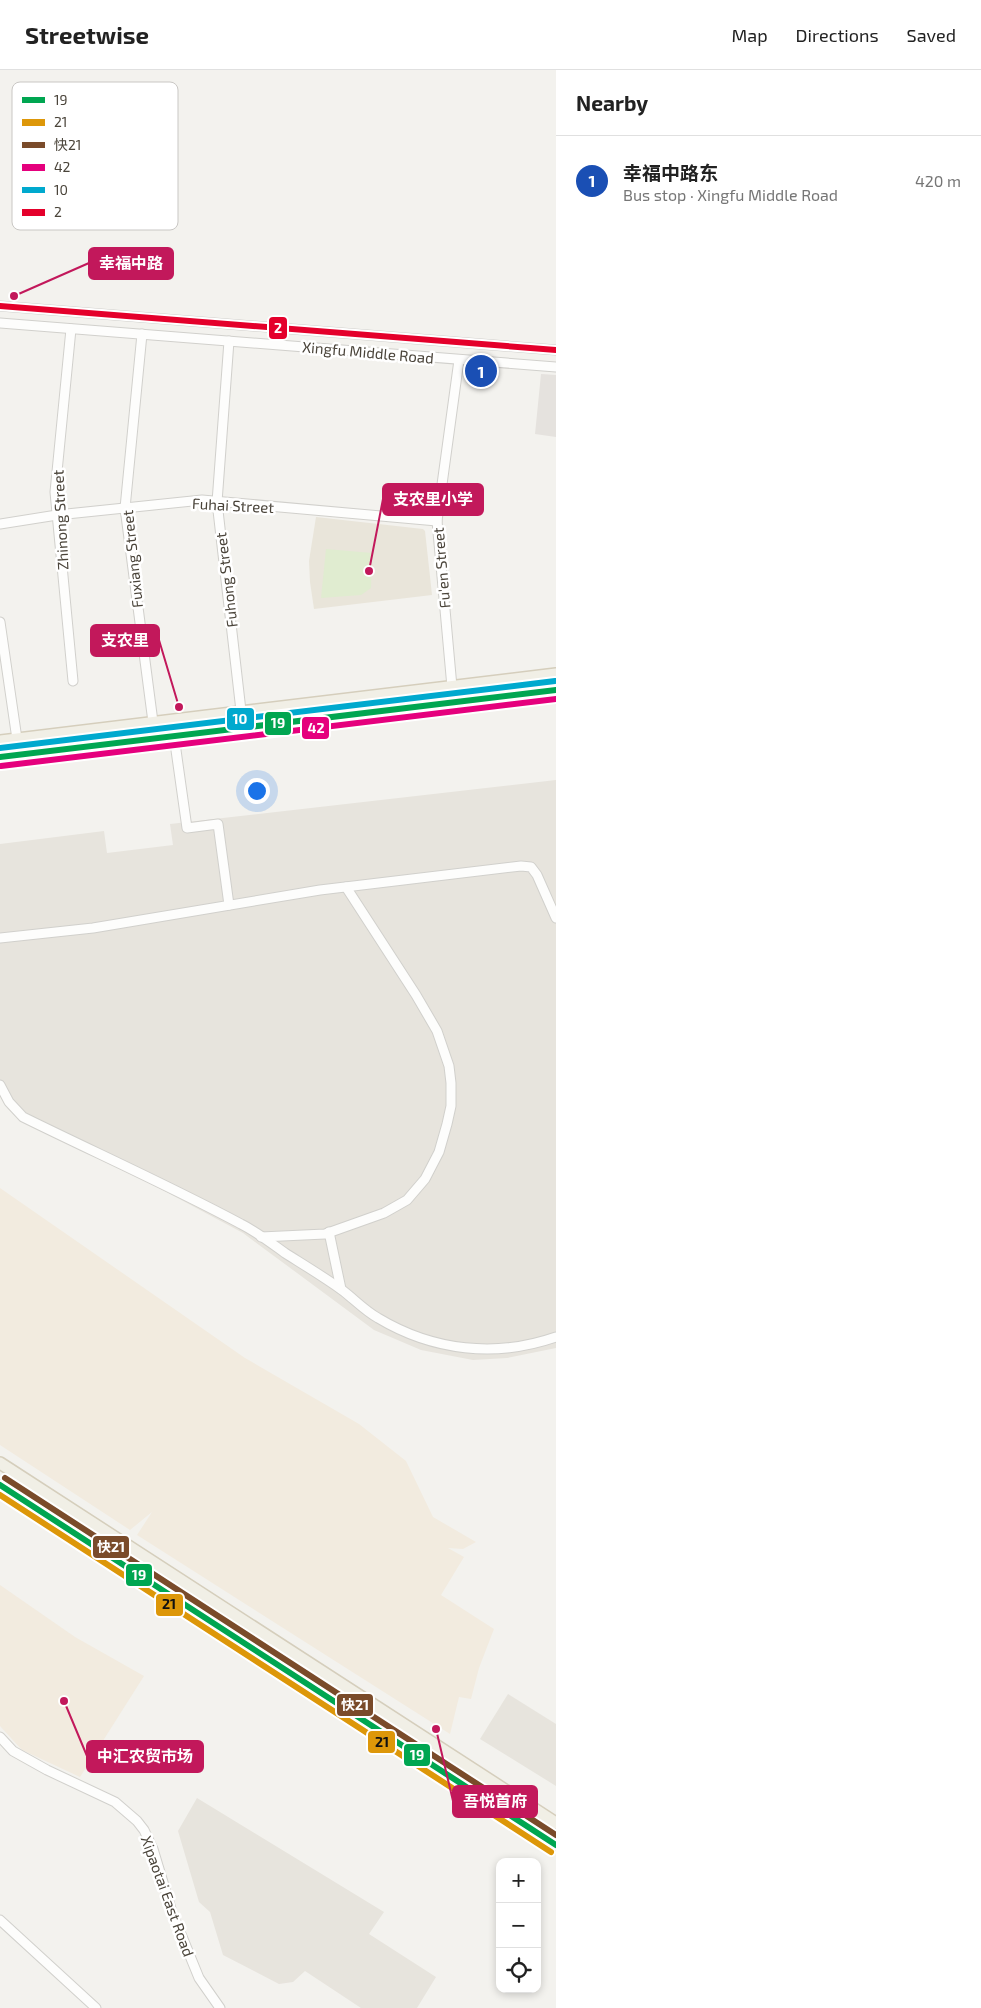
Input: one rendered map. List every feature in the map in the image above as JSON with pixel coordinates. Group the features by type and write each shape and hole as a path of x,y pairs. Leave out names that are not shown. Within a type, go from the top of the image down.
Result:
{"main road":[{"path":"0,741 556,674"},
{"path":"0,757 556,690"},
{"path":"0,1464 556,1823"},
{"path":"0,1485 556,1845"}],"street":[{"name":"Xingfu Middle Road","path":"0,306 556,350"},
{"name":"Xingfu Middle Road","path":"0,323 556,368"},
{"name":"Zhinong Street","path":"71,329 55,474 57,515 73,681"},
{"name":"Fuxiang Street","path":"142,334 125,508 152,722"},
{"name":"Fuhong Street","path":"229,341 217,502 243,728"},
{"name":"Fu'en Street","path":"452,687 437,521 459,360"},
{"name":"Fuhai Street","path":"0,524 57,515 202,500 437,521"},
{"path":"0,622 17,739"},
{"path":"174,736 187,828 218,824 229,905"},
{"path":"0,938 93,928 346,887 521,866 530,867 538,875 556,918"},
{"path":"261,1237 329,1232 384,1213 408,1200 425,1179 439,1152 451,1106 449,1066 437,1031 346,887"},
{"path":"0,1085 9,1102 23,1117 243,1224 341,1289 377,1318 406,1332 447,1346 476,1350 507,1349 538,1343 556,1337"},
{"path":"329,1232 341,1289"},
{"name":"Xipaotai East Road","path":"0,1737 13,1751 47,1770 115,1802 137,1821 144,1830 153,1849 172,1912 199,1978 220,2008"},
{"path":"0,1920 96,2008"}],"shaded area":[{"path":"541,374 556,375 556,437 535,434"},
{"path":"316,517 423,529 425,531 432,595 314,609 309,561"},
{"path":"556,780 556,1348 507,1358 473,1360 421,1350 374,1330 243,1233 157,1187 25,1123 8,1109 0,1094 0,844 104,831 107,853 173,845 170,824"},
{"path":"0,1188 245,1358 359,1424 406,1461 433,1517 476,1542 463,1549 448,1548 464,1557 441,1595 494,1629 479,1668 471,1699 459,1697 450,1734 137,1535 152,1512 130,1530 0,1445"},
{"path":"0,1585 75,1637 144,1676 80,1777 22,1750 0,1726"},
{"path":"508,1694 556,1724 556,1786 480,1739"},
{"path":"197,1798 384,1912 369,1934 436,1977 417,2008 361,2008 305,1971 293,1982 279,1984 223,1955 210,1912 199,1902 178,1831"}],"green space":[{"path":"326,549 372,553 371,588 361,595 321,598"}],"transit line":[{"name":"2","path":"0,306 556,350"},
{"name":"10","path":"0,748 555,681"},
{"name":"19","path":"0,757 556,690"},
{"name":"42","path":"1,766 556,699"},
{"name":"快21","path":"5,1478 556,1835"},
{"name":"19","path":"0,1485 556,1845"},
{"name":"21","path":"0,1495 551,1852"}],"place":[{"name":"幸福中路","path":"14,296"},
{"name":"幸福中路东","path":"481,371"},
{"name":"支农里小学","path":"369,571"},
{"name":"支农里","path":"179,707"},
{"name":"中汇农贸市场","path":"64,1701"},
{"name":"吾悦首府","path":"436,1729"}]}
